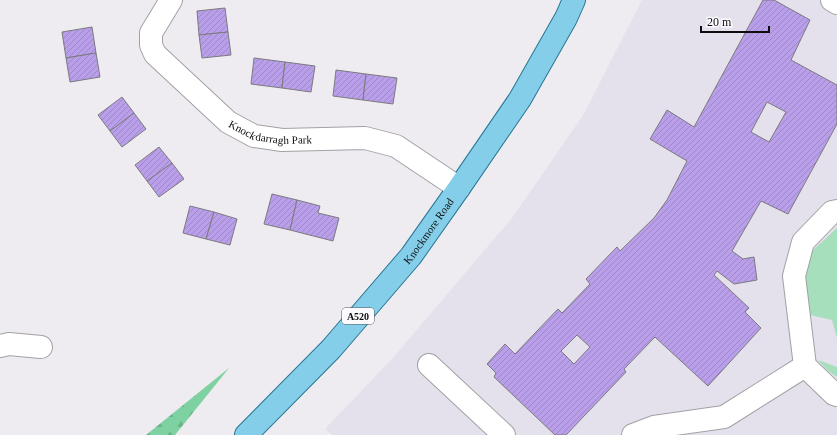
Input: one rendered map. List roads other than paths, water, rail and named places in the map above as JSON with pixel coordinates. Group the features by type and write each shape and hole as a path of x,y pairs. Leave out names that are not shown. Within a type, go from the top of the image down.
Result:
{"main road":[{"name":"Knockmore Road","path":"246,435 331,349 411,256 520,99 566,18 574,0"}],"street":[{"name":"Knockdarragh Park","path":"171,0 152,33 151,45 155,54 228,122 254,136 282,140 365,138 390,144 396,146 459,188"},
{"path":"832,0 837,4"},
{"path":"837,211 832,212 803,242 794,276 805,366 834,394 837,395"},
{"path":"0,346 9,344 41,347"},
{"path":"429,365 504,435"},
{"path":"633,435 654,427 724,417 805,366"}]}
